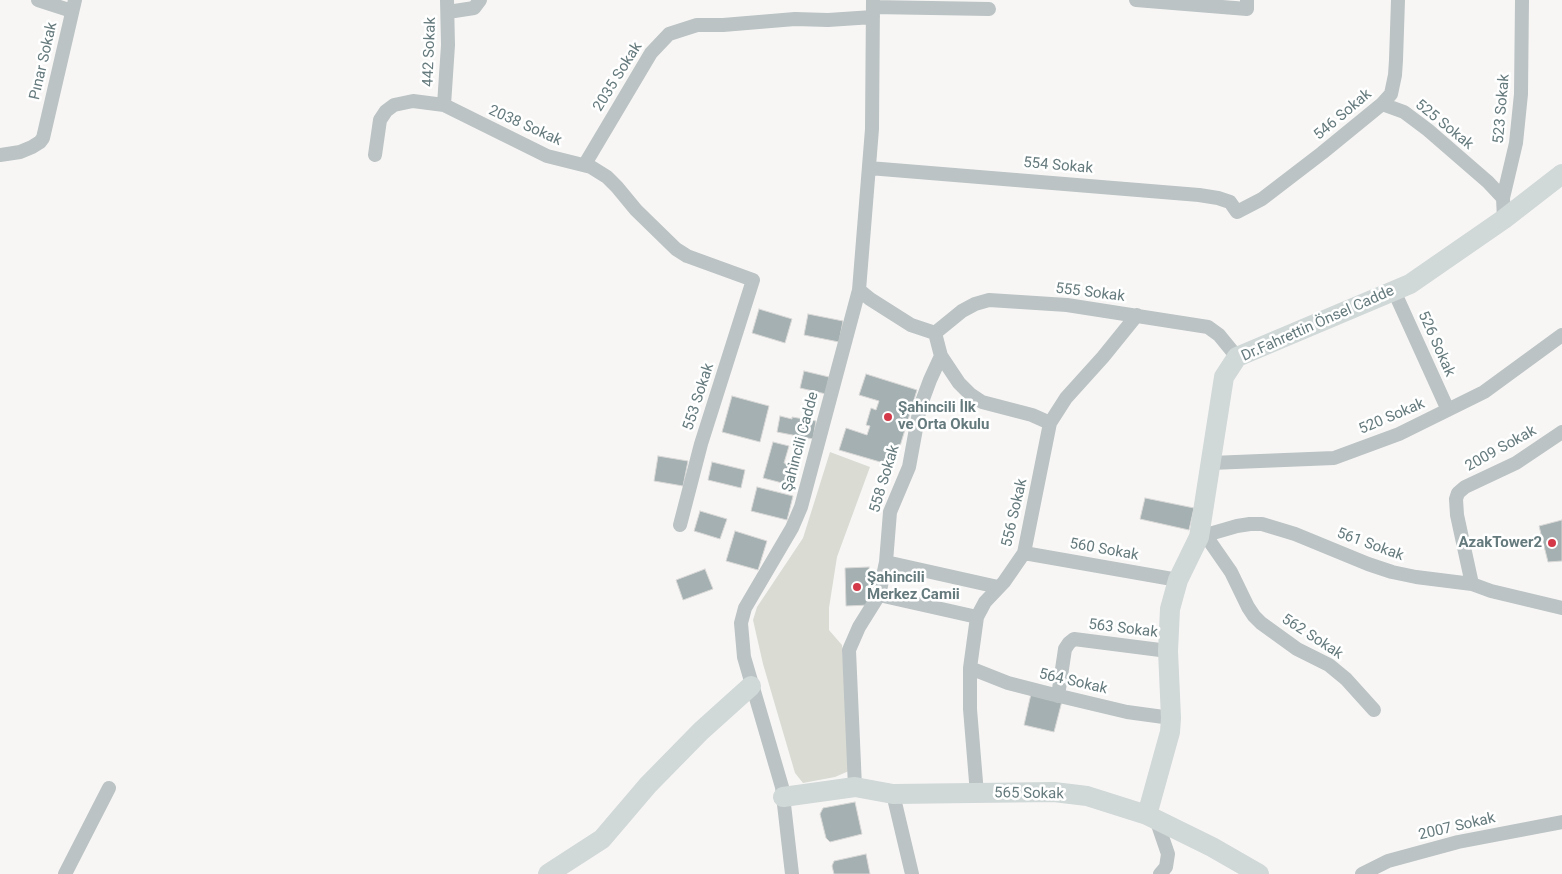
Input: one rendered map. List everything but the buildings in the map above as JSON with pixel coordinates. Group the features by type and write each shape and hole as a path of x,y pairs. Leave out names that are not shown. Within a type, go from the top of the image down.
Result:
{"street":[{"path":"38,0 74,6"},
{"path":"447,6 474,8 480,0"},
{"path":"1136,0 1247,4"},
{"name":"546 Sokak","path":"1237,212 1269,193 1322,153 1382,104 1390,94 1395,75 1398,0"},
{"name":"523 Sokak","path":"1504,219 1503,198 1516,144 1522,94 1522,0"},
{"name":"Pınar Sokak","path":"0,155 20,152 36,145 43,138 74,6"},
{"name":"442 Sokak","path":"444,105 448,45 447,6"},
{"name":"2035 Sokak","path":"585,164 650,52 669,34 697,25 723,25 795,19 828,20 873,8 989,10"},
{"name":"Şahincili Cadde","path":"792,874 782,787 751,686 744,657 741,622 744,608 792,528 801,507 859,290 872,129 873,8"},
{"name":"2038 Sokak","path":"375,155 380,120 386,111 394,105 413,101 444,105 547,156 585,164 607,178 636,210 676,249 687,256 753,280"},
{"name":"525 Sokak","path":"1382,104 1404,112 1428,130 1488,182 1503,198"},
{"name":"554 Sokak","path":"870,168 1199,194 1230,202 1237,212"},
{"name":"Dr.Fahrettin Önsel Cadde","path":"1152,817 1170,732 1168,651 1170,608 1178,580 1202,537 1224,377 1237,357 1410,284 1504,219 1562,174"},
{"name":"553 Sokak","path":"680,525 701,444 753,280"},
{"path":"859,290 911,325 935,333 941,356 959,383 970,394 982,402 1032,415 1050,422"},
{"name":"526 Sokak","path":"1394,291 1448,410"},
{"name":"555 Sokak","path":"935,333 968,307 989,300 1067,305 1208,326 1237,357"},
{"name":"556 Sokak","path":"977,794 970,709 970,668 977,617 985,602 1004,582 1024,552 1050,422 1066,398 1137,315"},
{"name":"520 Sokak","path":"1212,463 1334,458 1399,434 1484,392 1562,335"},
{"name":"558 Sokak","path":"855,787 849,650 859,627 879,595 886,562 890,512 909,468 920,407 941,356"},
{"name":"2009 Sokak","path":"1472,584 1457,516 1456,500 1458,493 1465,487 1522,459 1562,432"},
{"name":"561 Sokak","path":"1202,537 1237,526 1262,524 1294,534 1392,572 1472,584 1491,592 1562,608"},
{"name":"562 Sokak","path":"1202,537 1231,572 1254,616 1297,648 1329,665 1346,679 1374,710"},
{"name":"560 Sokak","path":"1024,552 1178,580"},
{"path":"886,562 998,587"},
{"path":"879,595 977,617"},
{"name":"563 Sokak","path":"1058,696 1066,649 1068,643 1074,640 1168,651"},
{"name":"564 Sokak","path":"970,668 1008,683 1058,696 1127,712 1171,718"},
{"path":"548,874 602,839 648,785 702,731 751,686"},
{"name":"565 Sokak","path":"783,797 855,787 892,794 1054,792 1087,796 1152,817 1212,846 1259,874"},
{"path":"65,874 109,788"},
{"path":"892,794 912,874"},
{"path":"1152,817 1168,854 1166,867 1160,874"},
{"name":"2007 Sokak","path":"1362,874 1388,861 1458,842 1562,822"}],"shaded area":[{"path":"830,452 870,467 837,557 829,608 829,630 842,645 849,771 835,777 803,783 795,773 763,664 753,620 757,607 803,538"}],"place":[{"name":"Şahincili İlk ve Orta Okulu","path":"888,417"},
{"name":"AzakTower2","path":"1552,543"},
{"name":"Şahincili Merkez Camii","path":"857,587"}]}
